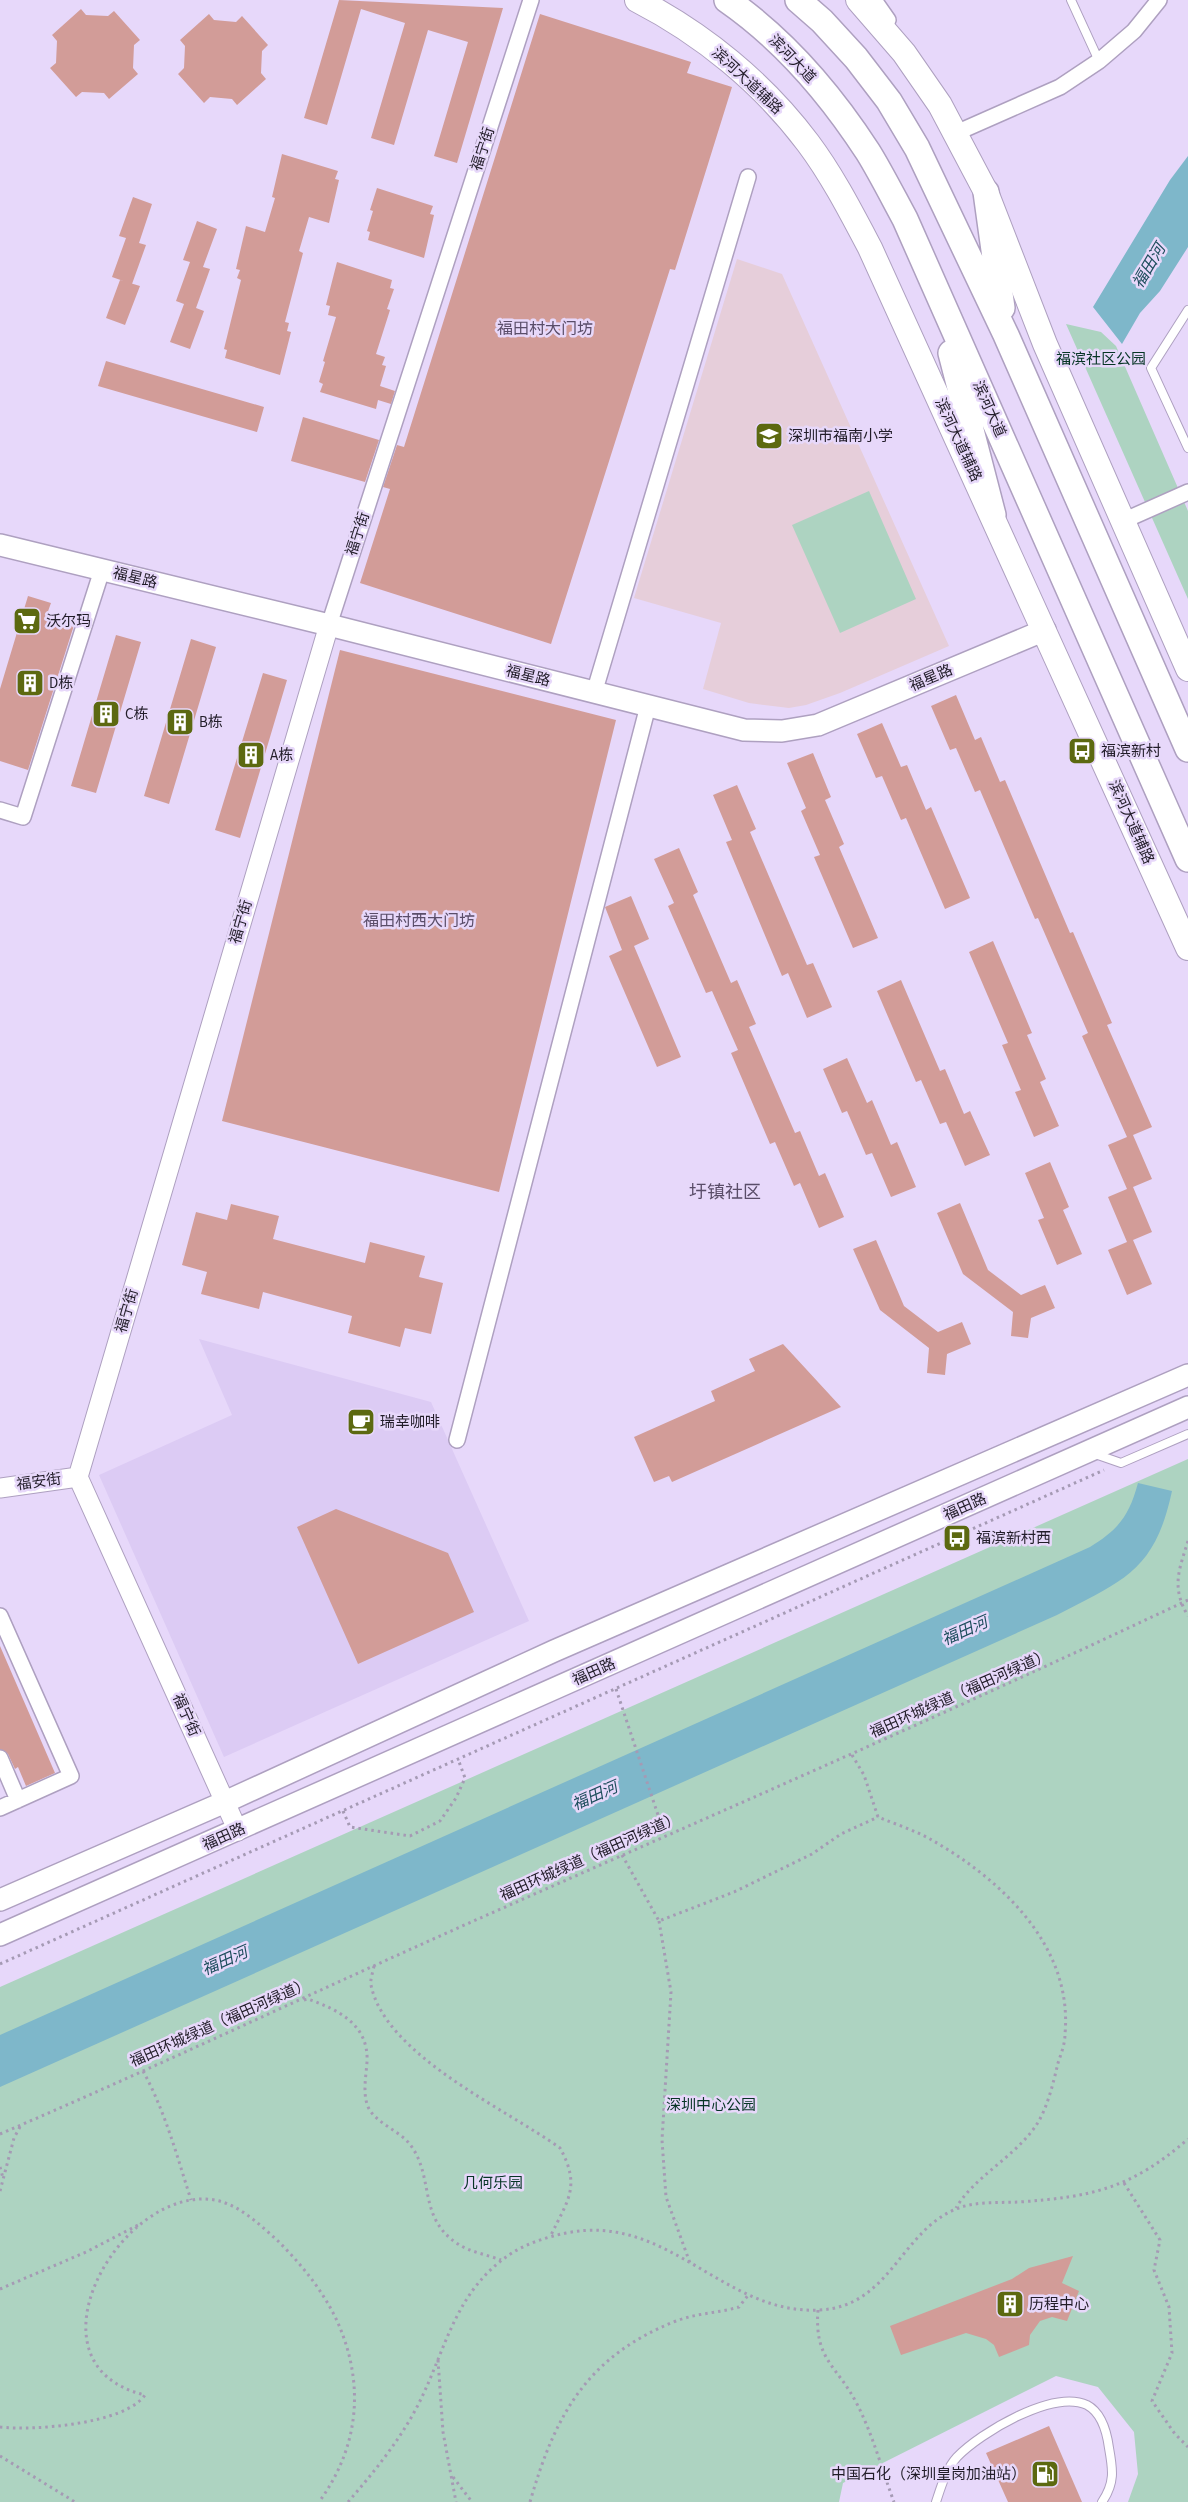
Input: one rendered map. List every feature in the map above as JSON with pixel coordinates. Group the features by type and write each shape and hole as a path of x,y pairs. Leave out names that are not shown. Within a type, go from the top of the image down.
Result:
{"highway":[{"name":"滨河大道","path":"727,0 746,13 790,55 832,102 873,161 905,219 1188,860"},
{"path":"798,0 822,21 856,58 889,101 917,148 1006,335 1188,749"},
{"path":"986,192 1006,335"},
{"path":"932,280 993,515"}],"main road":[{"name":"滨河大道辅路","path":"637,0 681,26 736,67 765,93 808,143 841,194 870,248 993,515 1188,948"},
{"path":"858,0 904,53 940,105 986,192 1045,344 1188,669"},
{"name":"福星路","path":"0,545 329,625 744,730 782,732 800,729 838,717 1045,630"},
{"path":"0,1900 225,1802 536,1658 1188,1375"},
{"name":"福田路","path":"0,1935 238,1831 1188,1407"}],"street":[{"name":"福宁街","path":"238,1831 78,1477 329,625 531,0"},
{"path":"874,0 907,49 940,105"},
{"path":"956,133 1060,87 1099,61 1134,31 1160,0"},
{"path":"594,693 748,176"},
{"path":"1123,521 1188,492"},
{"path":"0,810 23,817 102,570"},
{"path":"457,1440 648,706"},
{"name":"福安街","path":"0,1488 78,1477"},
{"path":"0,1808 71,1776 2,1626"},
{"path":"0,1758 18,1800"}],"lane":[{"path":"1071,0 1099,61"},
{"path":"1188,310 1151,368 1188,448"},
{"path":"1089,1452 1121,1463 1188,1434"},
{"path":"936,2502 943,2479 955,2459 969,2446 1034,2408 1053,2403 1073,2402 1087,2406 1099,2418 1107,2432 1113,2466 1111,2489 1102,2502"}],"path":[{"path":"0,1964 1121,1463"},
{"path":"1188,1541 1177,1575 1181,1603 1188,1616"},
{"name":"福田环城绿道（福田河绿道）","path":"0,2134 622,1855 1060,1662 1188,1600"},
{"path":"616,1689 628,1731 665,1836"},
{"path":"852,1755 864,1775 878,1817"},
{"path":"343,1811 350,1827 410,1836 440,1821 456,1798 465,1778 458,1759"},
{"path":"348,2502 392,2447 417,2406 460,2306 482,2277 516,2251 551,2236 596,2230 624,2232 647,2239 690,2264 749,2294 791,2308 818,2310 836,2308 870,2292 884,2280 917,2239 955,2209 963,2196 1008,2157 1035,2127 1044,2109 1066,2035 1065,2007 1054,1963 1040,1934 1006,1894 930,1839 878,1817 841,1834 812,1854 734,1892 659,1921"},
{"path":"622,1855 659,1921 671,1992 662,2140 666,2197 690,2264"},
{"path":"374,1966 370,1983 384,2015 394,2031 451,2079 560,2148 569,2163 573,2183 568,2200 551,2236"},
{"path":"290,2004 308,1999 336,2009 355,2025 367,2046 365,2090 367,2104 373,2114 394,2129 412,2149 424,2175 429,2205 435,2221 459,2245 502,2260"},
{"path":"142,2071 156,2094 164,2115 191,2200"},
{"path":"0,2191 14,2138 22,2124"},
{"path":"955,2209 974,2204 1055,2198 1096,2192 1124,2183 1151,2167 1188,2139"},
{"path":"0,2167 3,2179"},
{"path":"1124,2183 1160,2240 1154,2270 1169,2307 1172,2353 1152,2401 1175,2434 1188,2447"},
{"path":"0,2289 100,2245 168,2208 191,2200 217,2201 237,2208 269,2233 309,2275 334,2316 344,2337 353,2373 356,2410 353,2427 342,2462 320,2502"},
{"path":"0,2427 31,2429 76,2425 110,2414 140,2401 145,2395 118,2385 104,2376 98,2368 88,2346 85,2333 86,2316 92,2289 102,2270 124,2242 147,2220"},
{"path":"530,2502 544,2455 559,2422 578,2391 595,2373 613,2358 655,2331 677,2321 739,2307 749,2294"},
{"path":"818,2310 816,2332 822,2351 856,2403 894,2502"},
{"path":"438,2360 442,2432 456,2502"},
{"path":"0,2456 75,2502"},
{"path":"451,2475 472,2502"}],"shaded area":[{"name":"深圳市福南小学","path":"737,259 782,274 949,646 840,693 806,705 789,708 749,703 703,689 721,623 634,598"},
{"path":"199,1339 431,1402 529,1621 224,1757 99,1475 232,1415"}],"green space":[{"name":"福滨社区公园","path":"1066,324 1101,332 1116,346 1188,511 1188,599"},
{"path":"869,491 916,599 840,633 792,525"},
{"name":"深圳中心公园","path":"1188,1459 1188,2502 1128,2502 1138,2474 1134,2432 1098,2387 1056,2376 843,2483 839,2502 0,2502 0,1987"}],"water":[{"name":"福田河","path":"1188,156 1188,247 1160,291 1140,313 1122,344 1093,307 1170,180"},
{"name":"福田河","path":"1138,1483 1172,1491 1165,1518 1146,1556 1133,1570 1101,1592 1057,1615 0,2087 0,2035 1090,1547 1116,1528 1122,1521 1131,1504"}],"building":[{"path":"339,0 503,8 457,163 434,156 468,42 428,30 394,145 371,138 405,23 361,9 327,125 304,118"},
{"path":"81,9 86,15 108,16 114,11 140,40 134,45 133,68 138,74 109,99 104,93 82,92 76,97 50,68 56,63 57,41 52,35"},
{"path":"209,14 214,20 236,22 242,16 268,45 262,51 261,73 266,79 237,105 232,99 210,97 204,103 178,74 184,68 185,46 180,40"},
{"path":"540,14 691,62 687,73 732,87 675,270 670,269 551,644 360,583 390,489 383,487 397,445 404,447"},
{"path":"282,154 338,171 335,179 339,180 329,223 309,217 299,251 303,253 285,322 289,323 287,331 291,332 280,375 225,358 227,350 224,349 241,280 237,278 240,270 236,269 246,226 265,232 275,198 272,197"},
{"path":"377,188 433,206 430,214 434,215 424,258 368,240 370,232 367,231 373,211 370,210"},
{"path":"133,197 152,204 139,243 146,245 132,284 112,277 126,238 119,236"},
{"path":"197,221 217,229 203,267 210,269 196,308 204,311 190,349 170,342 184,304 176,301 190,262 183,260"},
{"path":"337,262 392,280 390,288 394,289 387,309 390,310 376,354 385,357 382,365 386,366 380,386 395,391 391,404 378,400 376,409 320,392 323,384 319,382 325,362 323,361 336,317 328,315 330,306 326,305"},
{"path":"120,280 140,286 125,325 106,318"},
{"path":"106,361 264,407 257,432 98,386"},
{"path":"303,417 379,440 365,482 291,461"},
{"name":"D栋","path":"28,596 51,603 47,614 75,622 28,770 0,761 0,689"},
{"name":"C栋","path":"116,635 141,642 96,793 71,786"},
{"name":"B栋","path":"191,639 216,647 169,804 144,796"},
{"path":"340,650 616,720 499,1192 222,1121"},
{"name":"A栋","path":"263,673 287,680 240,838 215,830"},
{"path":"956,695 975,740 981,737 1000,782 1005,780 1070,933 1073,932 1112,1023 1107,1025 1152,1127 1133,1135 1152,1179 1133,1187 1152,1232 1133,1240 1152,1284 1127,1295 1108,1250 1127,1242 1108,1197 1127,1189 1108,1145 1127,1137 1082,1036 1088,1033 1038,918 1035,919 980,790 975,792 956,748 950,750 931,706"},
{"path":"882,723 901,767 907,765 926,810 931,807 970,898 945,909 906,818 901,820 882,776 876,778 857,734"},
{"path":"813,753 831,797 825,800 844,844 839,847 878,938 853,948 814,857 820,855 801,811 806,808 787,763"},
{"path":"737,785 756,829 750,832 807,965 813,963 832,1007 807,1018 788,973 782,976 726,842 732,840 713,795"},
{"path":"679,848 698,892 693,895 731,983 737,980 756,1024 749,1027 795,1133 800,1131 819,1176 825,1173 844,1217 819,1228 800,1183 794,1186 775,1142 770,1144 731,1053 738,1050 712,991 706,993 668,906 674,903 654,859"},
{"path":"631,896 649,939 634,946 681,1057 657,1067 609,956 622,950 605,907"},
{"path":"993,941 1032,1033 1027,1035 1046,1079 1040,1082 1059,1126 1034,1137 1015,1092 1021,1090 1002,1045 1008,1043 969,952"},
{"path":"901,980 940,1071 945,1069 964,1114 970,1111 990,1155 965,1166 946,1122 940,1124 921,1080 916,1082 877,991"},
{"path":"847,1058 867,1103 872,1100 891,1145 897,1142 916,1187 891,1197 872,1153 866,1155 847,1111 842,1113 823,1069"},
{"path":"1050,1162 1069,1207 1063,1210 1082,1254 1057,1265 1038,1220 1044,1218 1025,1173"},
{"path":"960,1203 988,1270 1021,1295 1045,1285 1055,1308 1031,1318 1028,1338 1011,1336 1013,1312 963,1274 937,1213"},
{"path":"231,1204 279,1216 273,1239 365,1263 370,1242 425,1256 419,1277 443,1283 431,1334 405,1328 400,1347 348,1333 352,1316 263,1292 259,1309 201,1294 207,1272 182,1265 196,1212 227,1220"},
{"path":"876,1240 904,1306 938,1332 962,1322 971,1344 947,1354 945,1375 927,1373 929,1348 880,1310 853,1249"},
{"path":"783,1344 841,1407 672,1482 669,1476 654,1482 634,1437 715,1401 711,1391 755,1371 749,1359"},
{"path":"336,1509 448,1553 474,1612 358,1664 297,1527"},
{"path":"0,1646 55,1773 26,1786 18,1767 15,1769 8,1754 0,1749"},
{"name":"历程中心","path":"1073,2256 1062,2283 1079,2291 1067,2321 1052,2317 1040,2321 1030,2335 1029,2345 999,2357 994,2345 986,2339 966,2333 901,2355 890,2326 1012,2279 1029,2268"},
{"path":"1049,2426 1082,2502 1008,2502 986,2453"}],"place":[{"name":"深圳市福南小学","path":"769,436"},
{"name":"沃尔玛","path":"27,621"},
{"name":"D栋","path":"30,683"},
{"name":"C栋","path":"106,714"},
{"name":"B栋","path":"180,722"},
{"name":"福滨新村","path":"1082,751"},
{"name":"A栋","path":"251,755"},
{"name":"瑞幸咖啡","path":"361,1422"},
{"name":"福滨新村西","path":"957,1538"},
{"name":"历程中心","path":"1010,2304"},
{"name":"中国石化（深圳皇岗加油站）","path":"1045,2474"}],"district":[{"name":"福田村大门坊","path":"545,329"},
{"name":"福田村西大门坊","path":"419,921"},
{"name":"圩镇社区","path":"725,1192"}],"park label":[{"name":"几何乐园","path":"493,2183"}]}
